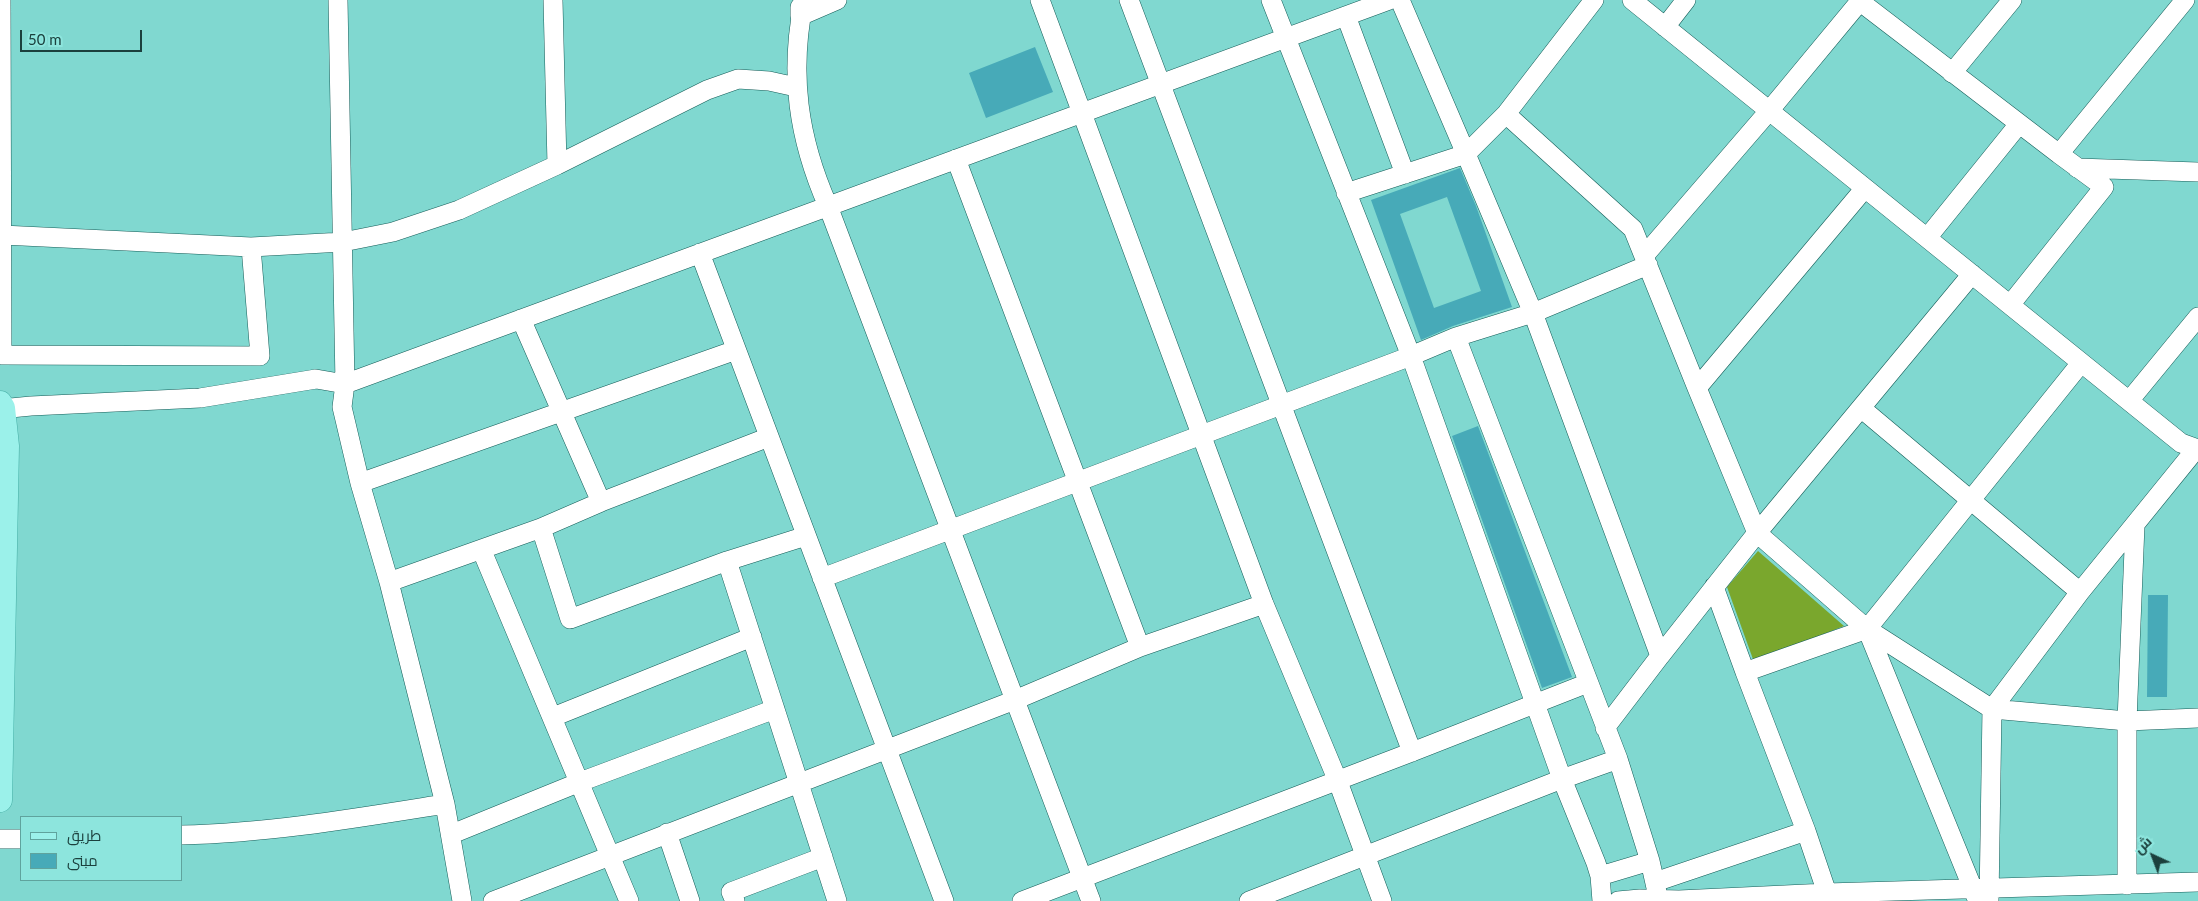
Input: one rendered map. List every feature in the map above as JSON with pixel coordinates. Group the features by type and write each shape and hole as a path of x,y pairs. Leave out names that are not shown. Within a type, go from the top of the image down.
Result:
{"main road":[{"path":"0,800 7,446 1,407"}],"street":[{"path":"2,0 2,355 260,356 251,246"},
{"path":"338,0 345,384 342,407 360,482 389,582 445,804 452,834 462,901"},
{"path":"553,0 558,165"},
{"path":"837,0 801,5 796,87 803,136 814,175 828,206 1091,901"},
{"path":"1040,0 1264,604 1337,779 1382,901"},
{"path":"1129,0 1412,752"},
{"path":"1271,0 1284,39 1411,356 1535,704 1600,876 1602,901"},
{"path":"1,407 200,398 316,379 345,384 1389,0"},
{"path":"1400,0 1533,314 1660,656"},
{"path":"1346,193 1466,154 1506,114 1594,0"},
{"path":"1632,0 2181,443 2197,449 2080,592 1992,709 1983,895"},
{"path":"1665,27 1686,0"},
{"path":"822,578 1411,356 1456,337 1533,314 1646,260 1859,0 1952,74 2104,187 2010,305"},
{"path":"1952,74 2012,0"},
{"path":"2058,154 2185,0"},
{"path":"1346,16 1405,174"},
{"path":"2,235 251,246 342,242 392,232 458,210 558,165 707,90 738,79 769,81 796,87"},
{"path":"1506,114 1633,229 1757,533 1867,629 1992,709 2127,721 2198,718"},
{"path":"1927,238 2019,124"},
{"path":"956,159 1140,647"},
{"path":"2077,168 2198,172"},
{"path":"1697,388 1865,188"},
{"path":"700,253 944,901"},
{"path":"1605,728 1757,533 1972,274"},
{"path":"2129,401 2198,317"},
{"path":"521,319 601,502"},
{"path":"1456,337 1618,759 1650,861 1658,894"},
{"path":"360,482 736,350"},
{"path":"1745,672 1867,629 2081,362"},
{"path":"1861,408 2080,592"},
{"path":"389,582 482,551 601,502 769,437"},
{"path":"2127,884 2127,721 2135,525"},
{"path":"541,528 570,619 727,561 806,536"},
{"path":"482,551 629,901"},
{"path":"727,561 837,901"},
{"path":"1714,587 1806,831 1827,893"},
{"path":"493,901 610,854 1015,700 1140,647 1264,604"},
{"path":"1867,629 1983,895"},
{"path":"553,717 752,637"},
{"path":"1022,901 1588,683"},
{"path":"452,834 580,782 775,709"},
{"path":"1249,901 1562,778 1618,759"},
{"path":"182,835 232,834 330,822 445,804"},
{"path":"1618,901 1640,899 1658,894 1806,831"},
{"path":"667,833 690,901"},
{"path":"0,839 20,839"},
{"path":"735,901 732,892 823,857"},
{"path":"1600,876 1650,861"},
{"path":"1658,894 1827,893 1983,895 2127,884 2198,882"}],"green space":[{"path":"1758,551 1844,626 1754,662 1727,587"}],"building":[{"path":"1035,47 1053,92 986,118 969,73"},
{"path":"1460,168 1476,206 1512,307 1453,326 1421,340 1371,200","holes":["1447,197 1481,291 1434,308 1400,214"]},
{"path":"1478,426 1572,677 1542,688 1452,436"},
{"path":"2148,595 2168,595 2167,697 2147,697"}]}
